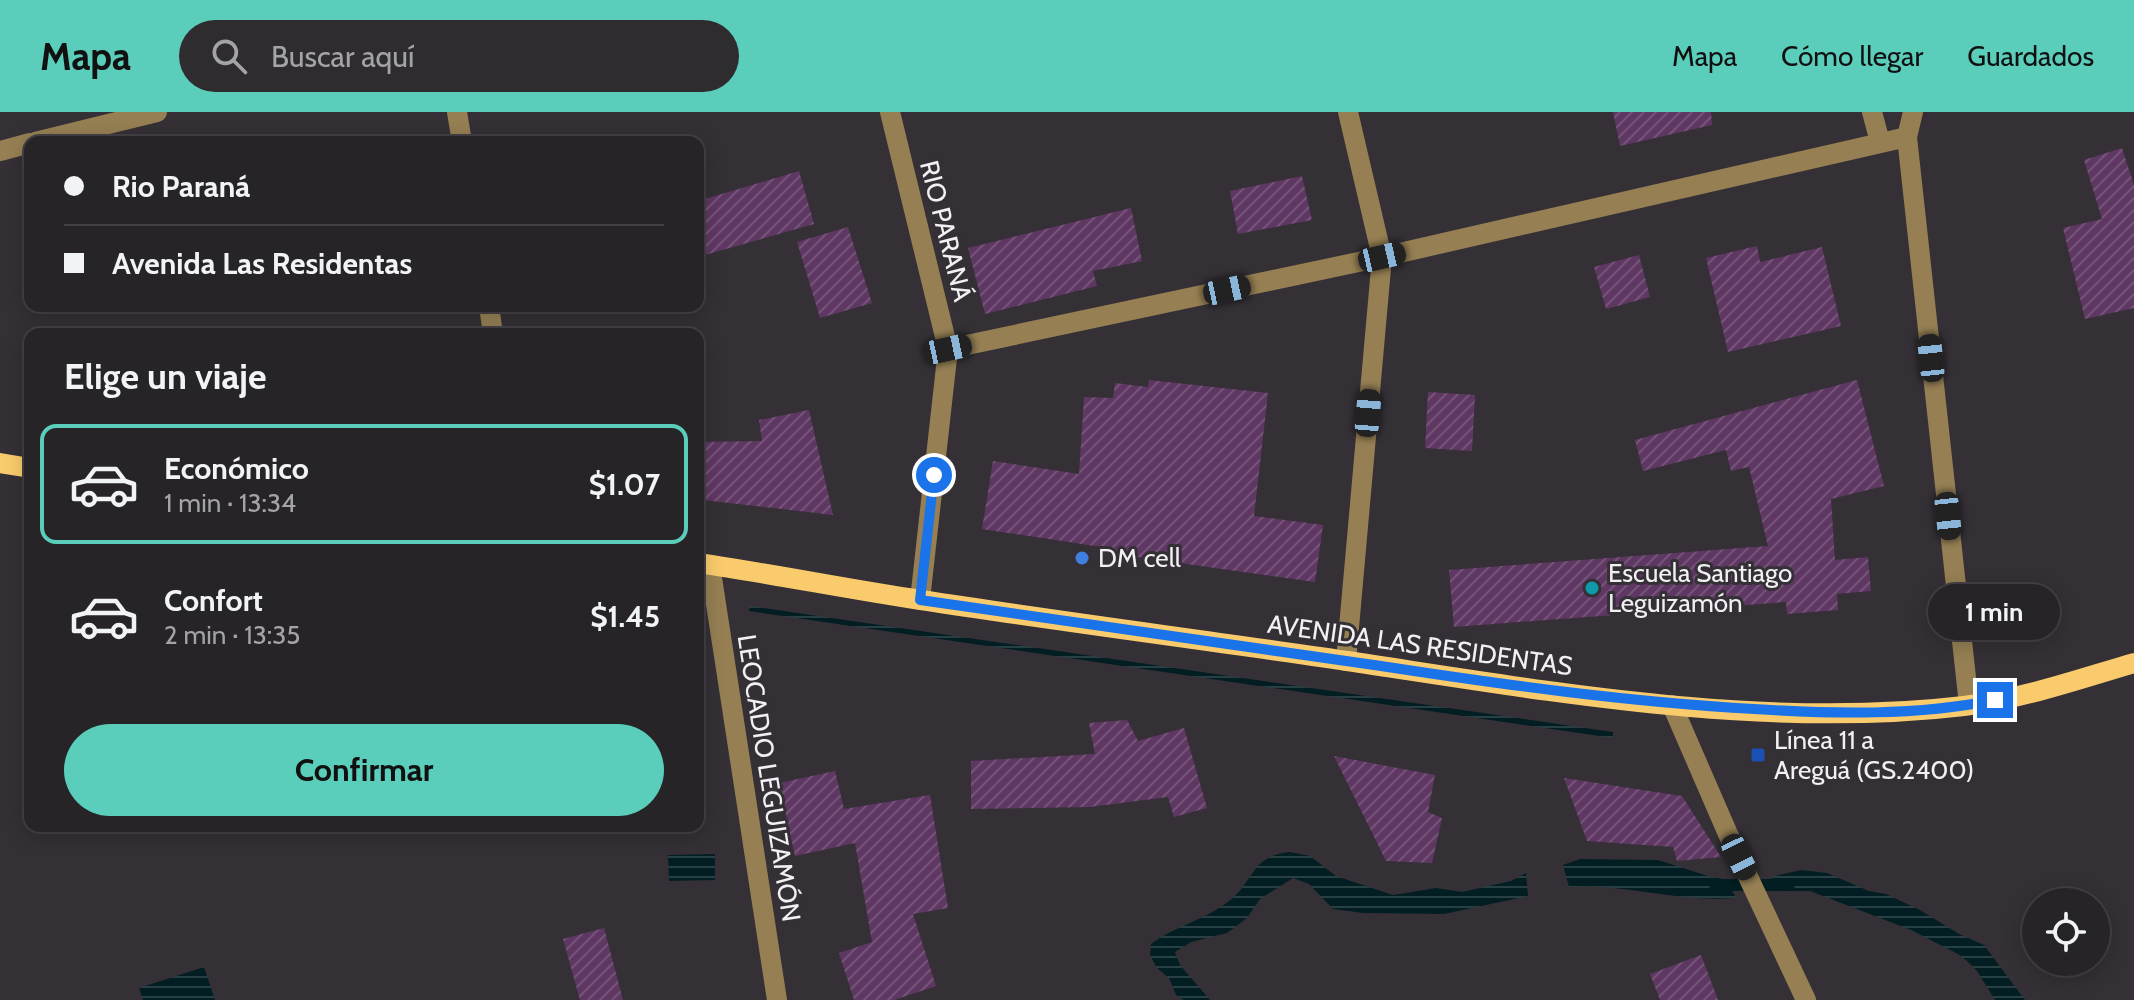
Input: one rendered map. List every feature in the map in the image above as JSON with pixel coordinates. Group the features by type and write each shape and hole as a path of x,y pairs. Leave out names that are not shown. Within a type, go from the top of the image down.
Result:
{"main road":[{"path":"0,463 24,467"},
{"name":"AVENIDA LAS RESIDENTAS","path":"704,564 920,600 1490,683 1672,705 1808,712 1908,711 1969,705 2047,688 2134,663"}],"street":[{"path":"60,136 157,112"},
{"path":"457,112 461,136"},
{"name":"RIO PARANÁ","path":"890,112 948,349 920,600"},
{"path":"1346,661 1382,257 1348,112"},
{"path":"1872,112 1880,142"},
{"path":"1913,112 1907,137 1969,705"},
{"path":"948,349 1382,257 1907,137"},
{"path":"0,151 24,145"},
{"name":"LEOCADIO LEGUIZAMÓN","path":"704,564 777,1000"},
{"path":"1672,705 1806,1000"}],"water":[{"path":"750,606 1613,732 1613,738 749,611"},
{"path":"1290,852 1310,856 1336,876 1393,895 1436,888 1462,892 1511,881 1526,873 1528,896 1444,914 1363,913 1333,909 1309,884 1293,878 1260,899 1247,918 1227,933 1191,942 1175,952 1180,965 1210,1000 1184,1000 1176,995 1169,978 1157,968 1150,955 1151,944 1220,908 1237,893 1260,864 1277,854"},
{"path":"715,854 715,880 669,881 668,855"},
{"path":"1580,859 1658,860 1727,880 1736,898 1694,898 1611,888 1569,887 1563,865"},
{"path":"1801,870 1827,873 1869,891 1886,894 1984,945 2025,1000 1995,1000 1967,961 1911,930 1810,891 1776,891 1771,877"},
{"path":"204,967 215,1000 143,1000 139,988"}],"building":[{"path":"1613,112 1711,112 1712,125 1620,146"},
{"path":"2122,148 2134,185 2134,308 2085,319 2063,228 2102,219 2084,160"},
{"path":"799,171 814,224 704,255 704,199"},
{"path":"1302,176 1312,220 1238,234 1230,191"},
{"path":"1131,208 1142,261 1093,271 1097,286 985,314 968,248"},
{"path":"848,227 872,303 820,318 797,242"},
{"path":"1757,246 1760,262 1822,247 1841,326 1728,352 1706,258"},
{"path":"1639,255 1650,297 1606,309 1594,267"},
{"path":"1149,380 1268,393 1254,516 1323,525 1315,582 1115,554 1115,549 982,529 993,461 1079,474 1084,397 1113,398 1115,383 1148,387"},
{"path":"1857,380 1884,486 1831,499 1835,560 1868,557 1871,591 1837,594 1838,610 1787,614 1786,602 1454,627 1449,570 1768,546 1749,467 1731,471 1726,450 1643,471 1635,440"},
{"path":"1428,392 1475,395 1472,451 1425,448"},
{"path":"809,410 833,515 704,500 704,442 762,441 759,420"},
{"path":"1127,720 1138,741 1184,728 1207,808 1174,817 1168,797 1090,807 971,809 971,761 1095,754 1089,723"},
{"path":"1334,756 1435,775 1428,812 1442,818 1432,863 1386,861"},
{"path":"835,771 844,809 930,795 948,908 913,914 936,986 894,1000 854,1000 839,953 872,942 855,843 795,856 779,783"},
{"path":"1564,778 1682,796 1721,857 1677,861 1673,847 1587,841"},
{"path":"604,928 623,1000 580,1000 563,939"},
{"path":"1701,955 1718,1000 1660,1000 1650,974"}],"waterway":[{"path":"1715,885 1789,885"}],"place":[{"name":"DM cell","path":"1082,558"},
{"name":"Escuela Santiago Leguizamón","path":"1592,588"},
{"name":"Línea 11 a Areguá (GS.2400)","path":"1758,755"}],"route":[{"path":"934,475 920,600 1490,683 1672,705 1858,712 1908,711 1995,700"}]}
